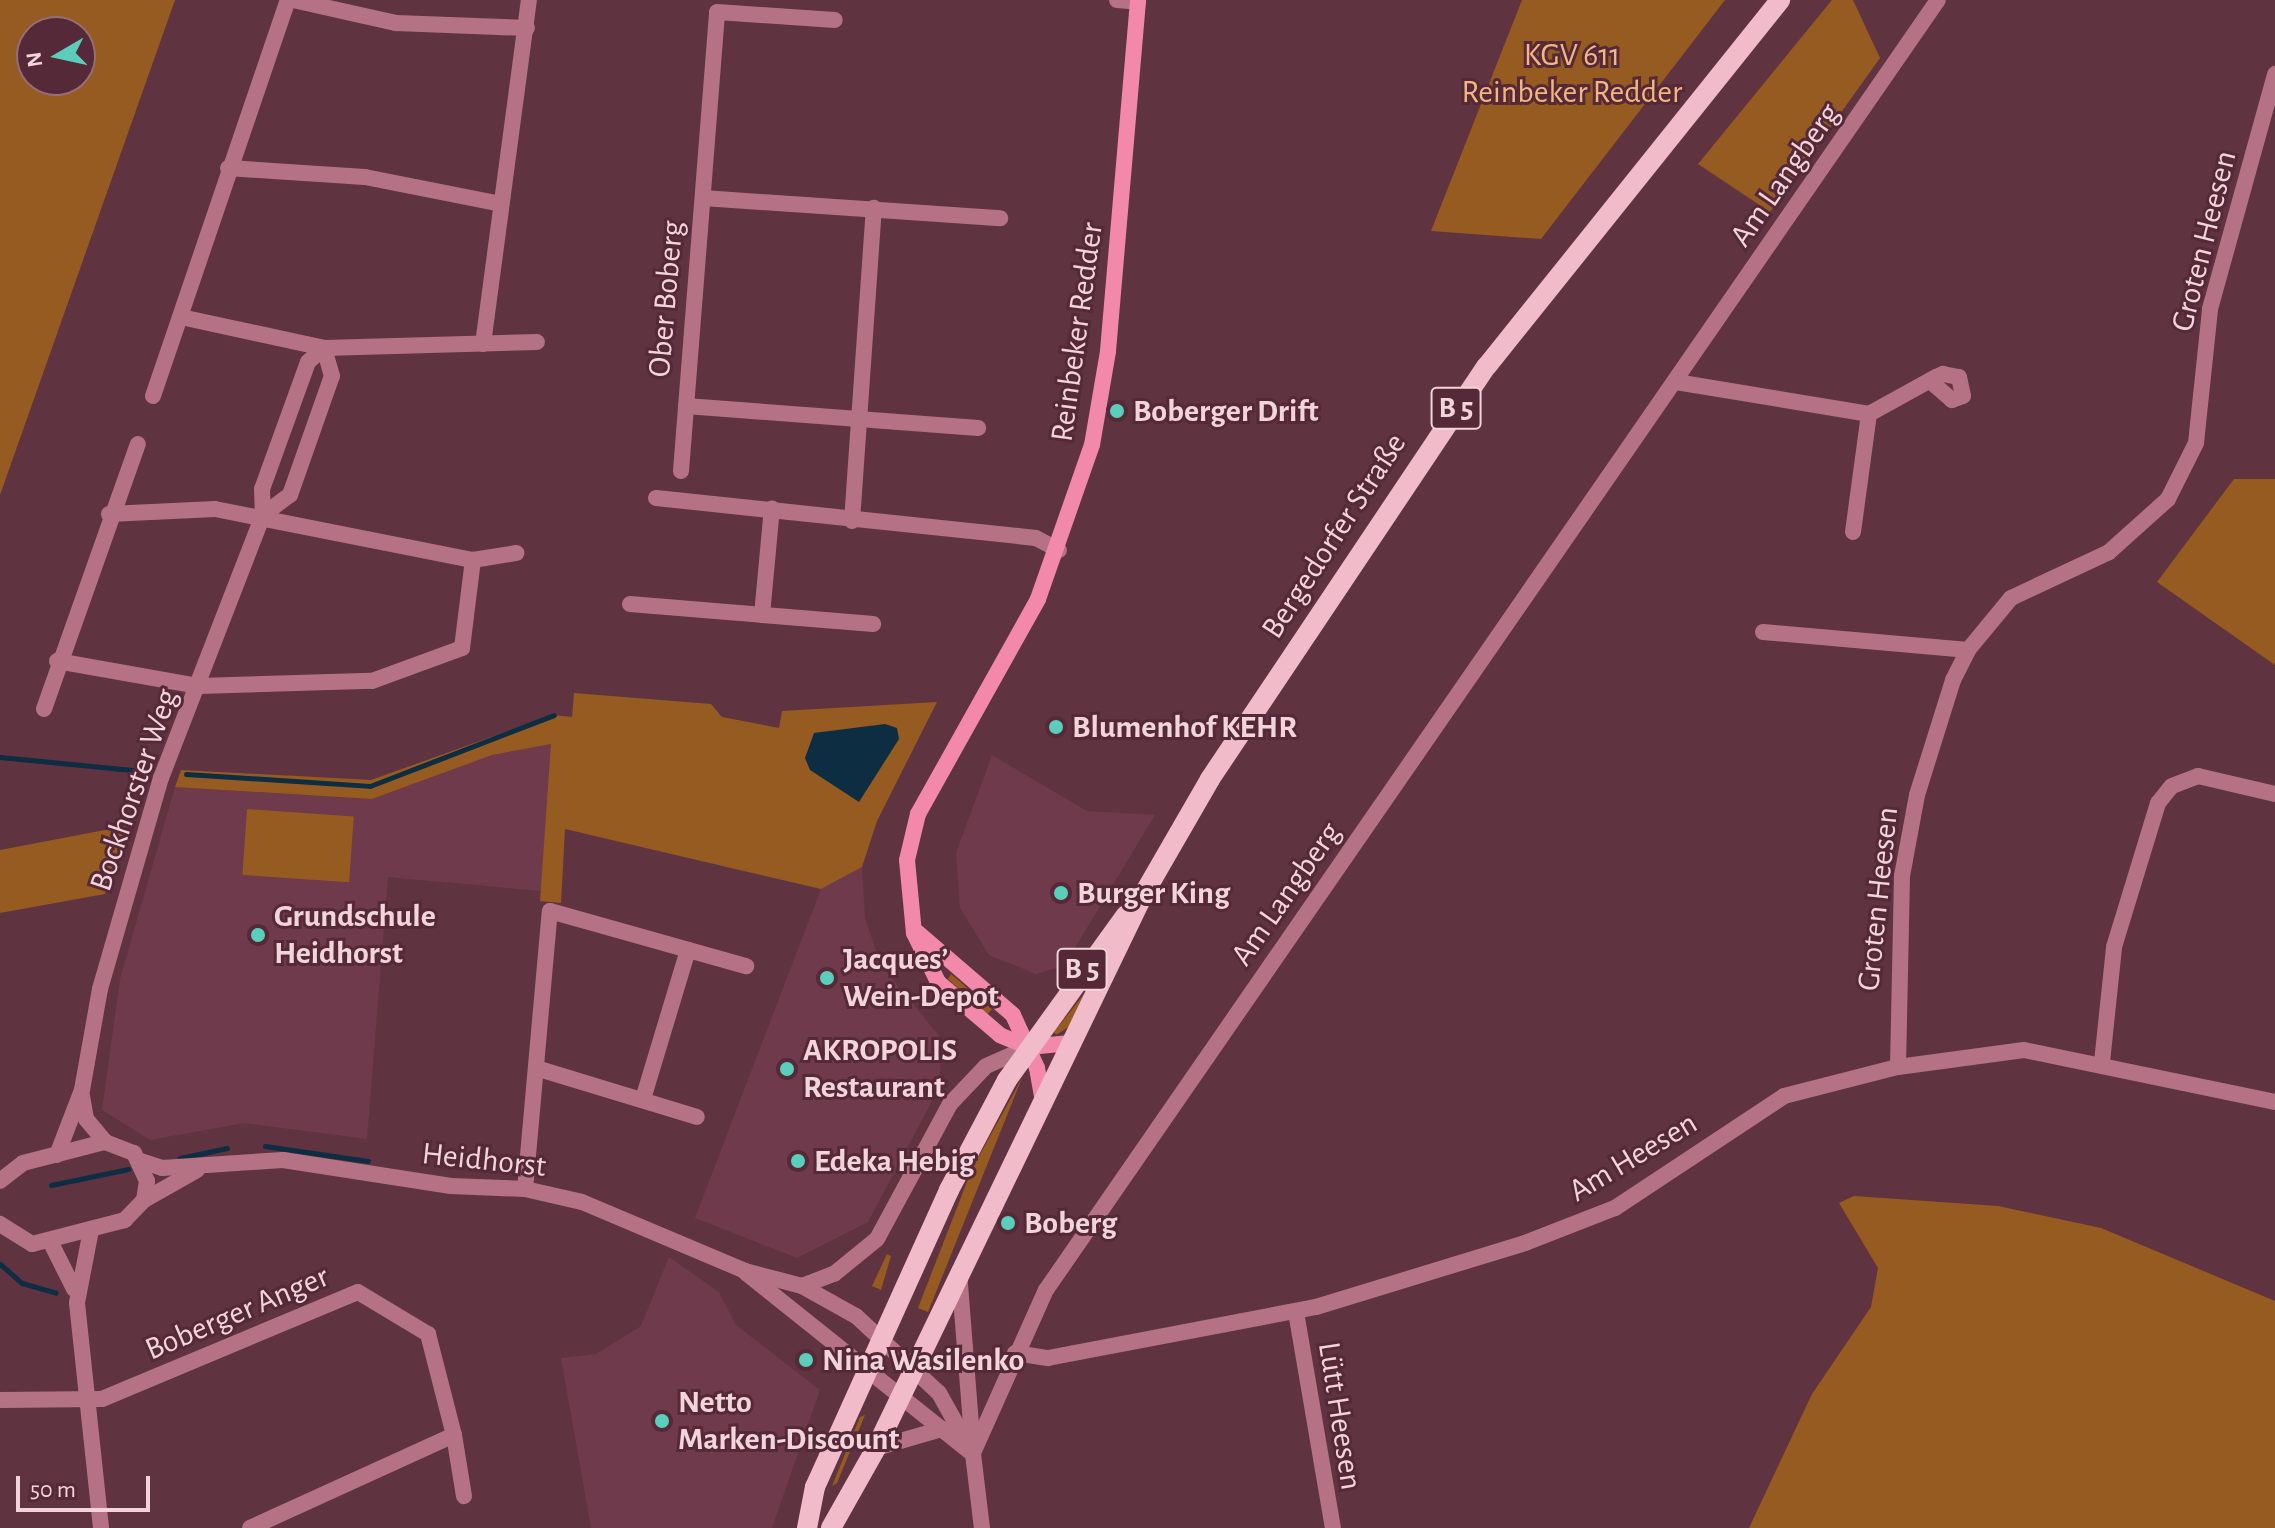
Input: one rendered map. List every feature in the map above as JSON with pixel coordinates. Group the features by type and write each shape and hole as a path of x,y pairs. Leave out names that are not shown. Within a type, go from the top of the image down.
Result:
{"main road":[{"name":"Bergedorfer Straße","path":"807,1528 815,1487 949,1190 1029,1047 1142,897 1408,474 1647,157 1780,0"},
{"name":"Reinbeker Redder","path":"1029,1047 991,1029 938,982 911,918 907,860 915,822 1059,550 1103,396 1138,1"},
{"name":"Bergedorfer Straße","path":"831,1528 876,1448 959,1268 1142,897"},
{"path":"911,918 929,945 1013,1015 1029,1047 1042,1097"},
{"path":"1029,1047 1070,1043"}],"street":[{"path":"153,396 228,168 291,0 396,23 527,28"},
{"path":"483,344 529,0"},
{"path":"1117,0 1138,1"},
{"name":"Am Langberg","path":"973,1454 1015,1353 1046,1290 1938,0"},
{"name":"Ober Boberg","path":"681,471 717,12 835,20"},
{"name":"Groten Heesen","path":"1898,1067 1902,876 1917,795 1968,650 2011,598 2109,552 2168,499 2196,443 2210,309 2275,74"},
{"path":"228,168 365,177 501,204"},
{"name":"Ober Boberg","path":"703,198 874,208"},
{"path":"852,521 874,208 1000,218"},
{"path":"181,317 324,348 537,342"},
{"name":"Bockhorster Weg","path":"57,1155 82,1090 100,989 148,820 263,515 262,489 308,362 324,348 332,376 290,495 263,515"},
{"path":"1676,382 1869,414 1930,381"},
{"name":"Ober Boberg","path":"686,406 859,418"},
{"path":"1853,532 1869,414"},
{"path":"859,418 978,428"},
{"path":"44,709 57,661 109,514 138,444"},
{"path":"656,498 1036,538 1059,550"},
{"path":"762,615 772,508"},
{"path":"109,514 215,509 263,515 473,560 516,553"},
{"path":"57,661 199,686 372,681 462,648 473,560"},
{"path":"630,604 873,624"},
{"path":"1763,632 1968,650"},
{"path":"2102,1062 2116,934 2158,803 2172,786 2198,776 2275,794"},
{"path":"525,1189 550,911 746,966"},
{"path":"643,1099 688,950"},
{"path":"802,1286 834,1274 877,1239 950,1104 986,1066 1029,1047"},
{"name":"Am Heesen","path":"1015,1353 1048,1358 1296,1312 1593,1219 1784,1096 1898,1067 2024,1050 2102,1062 2275,1102"},
{"path":"536,1068 697,1117"},
{"name":"Bockhorster Weg","path":"82,1090 86,1119 105,1142"},
{"path":"0,1181 23,1163 105,1142"},
{"name":"Heidhorst","path":"105,1142 162,1168 283,1160 451,1186 525,1189 582,1202 745,1271 802,1286 856,1316 913,1369"},
{"path":"141,1161 144,1200"},
{"name":"Heidhorst","path":"0,1224 21,1242 50,1241 91,1230 125,1220 144,1200 206,1165"},
{"path":"91,1230 77,1303 84,1401 101,1528"},
{"path":"50,1241 77,1303"},
{"path":"959,1268 973,1454"},
{"name":"Heidhorst","path":"745,1271 868,1369"},
{"name":"Boberger Anger","path":"0,1400 84,1401 358,1292 428,1334 454,1435 464,1496"},
{"name":"Lütt Heesen","path":"1296,1312 1333,1528"},
{"path":"868,1369 973,1454"},
{"name":"Am Langberg","path":"913,1369 939,1393 973,1454 982,1528"},
{"path":"876,1448 942,1429"},
{"path":"250,1528 454,1435"}],"shaded area":[{"name":"Grundschule Heidhorst","path":"552,744 541,891 388,877 367,1139 244,1123 150,1140 102,1110 120,979 175,787 372,799 492,755"},
{"path":"992,755 1087,811 1155,815 1076,946 1057,968 1036,974 989,955 960,908 956,853"},
{"path":"862,867 865,918 881,965 941,1038 940,1086 868,1222 797,1258 695,1218 821,889"},
{"path":"669,1257 719,1292 736,1325 820,1390 772,1528 591,1528 561,1358 596,1354 641,1326"}],"green space":[{"path":"0,0 175,0 0,495"},
{"name":"KGV 611 Reinbeker Redder","path":"1522,0 1725,0 1541,239 1431,231"},
{"path":"1832,0 1853,0 1880,58 1770,212 1698,164"},
{"path":"2234,479 2275,479 2275,665 2157,582"},
{"path":"574,693 711,704 722,717 779,728 782,711 937,702 877,821 862,867 821,889 565,829 561,903 540,901 551,744 492,755 372,799 175,787 181,770 371,780 553,715 572,717"},
{"path":"247,809 354,816 349,882 242,875"},
{"path":"126,826 105,894 0,913 0,850"},
{"path":"951,974 992,1009 987,1015 948,979"},
{"path":"1092,984 1070,1026 1056,1035 1054,1032"},
{"path":"1022,1078 928,1312 918,1308 972,1169"},
{"path":"1854,1196 1998,1206 2101,1228 2275,1301 2275,1528 1749,1528 1812,1394 1871,1307 1878,1268 1839,1203"},
{"path":"887,1254 891,1256 881,1290 872,1286"},
{"path":"865,1415 837,1483 832,1486 860,1417"}],"water":[{"path":"885,724 897,728 899,739 859,802 810,770 805,758 814,733"}],"waterway":[{"path":"186,774 370,786 554,715"},
{"path":"0,757 142,771"},
{"path":"265,1146 368,1161"},
{"path":"180,1158 227,1148"},
{"path":"51,1185 128,1169"},
{"path":"0,1264 22,1283 56,1293"}],"place":[{"name":"Boberger Drift","path":"1117,411"},
{"name":"Blumenhof KEHR","path":"1056,727"},
{"name":"Burger King","path":"1061,893"},
{"name":"Grundschule Heidhorst","path":"258,935"},
{"name":"Jacques’ Wein-Depot","path":"827,978"},
{"name":"AKROPOLIS Restaurant","path":"787,1069"},
{"name":"Edeka Hebig","path":"798,1161"},
{"name":"Boberg","path":"1008,1223"},
{"name":"Nina Wasilenko","path":"806,1360"},
{"name":"Netto Marken-Discount","path":"662,1421"}]}
